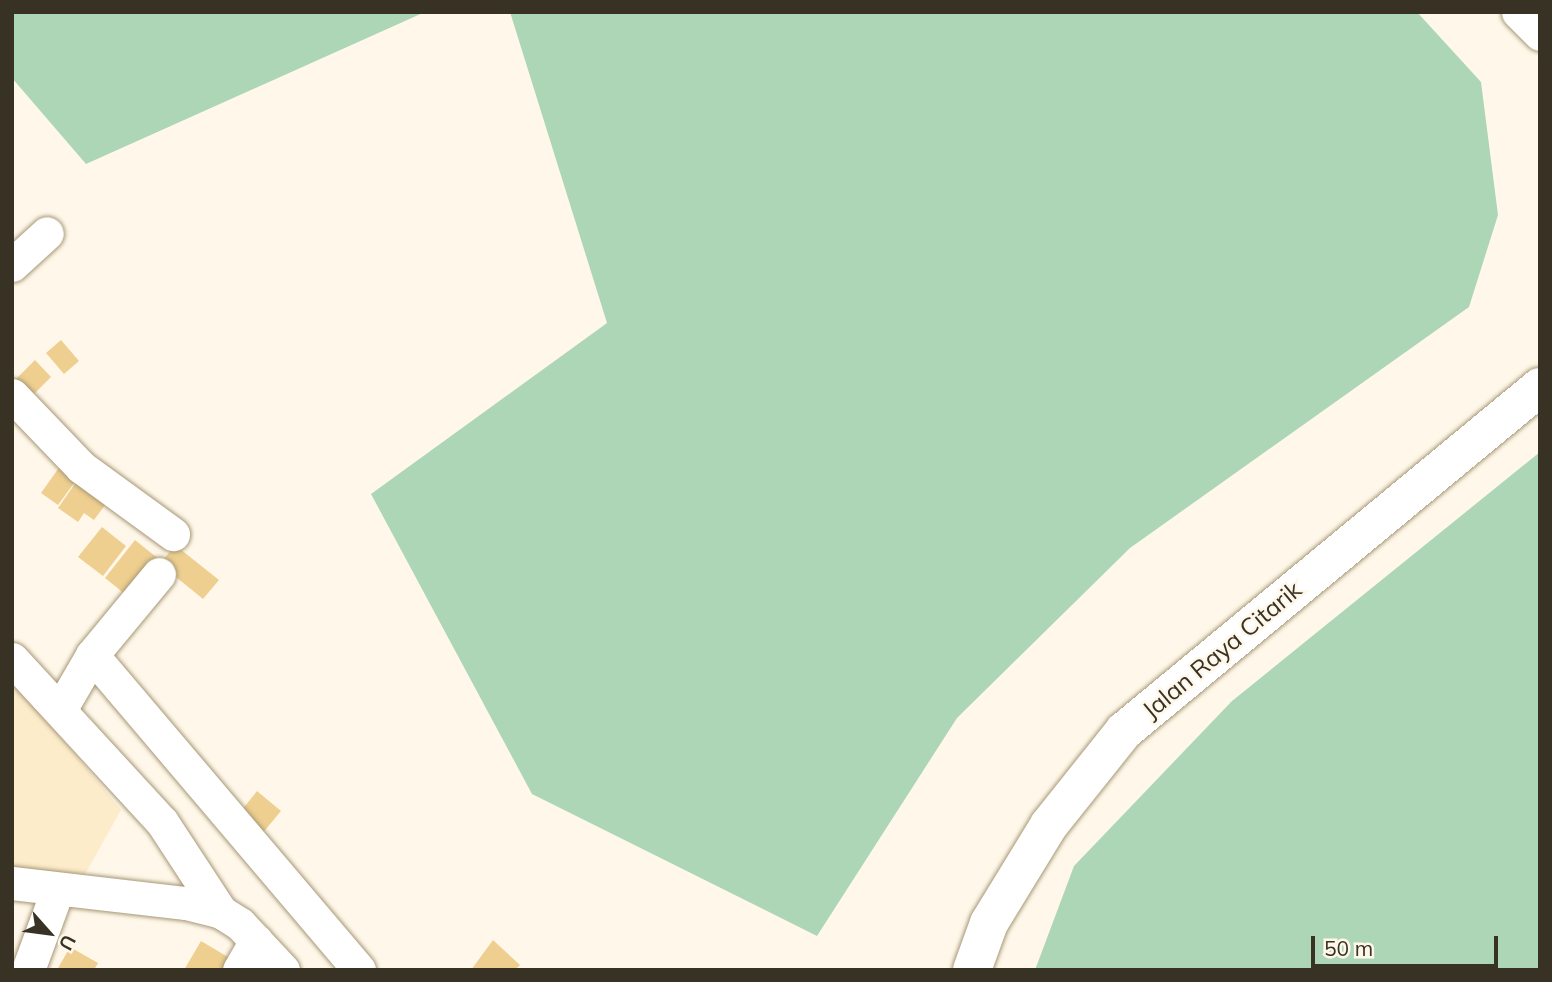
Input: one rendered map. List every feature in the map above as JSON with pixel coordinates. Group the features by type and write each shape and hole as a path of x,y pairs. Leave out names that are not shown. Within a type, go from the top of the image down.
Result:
{"main road":[{"name":"Jalan Raya Citarik","path":"972,970 989,923 1049,825 1124,731 1540,387"}],"street":[{"path":"1518,12 1540,34"},
{"path":"12,265 47,233"},
{"path":"12,395 81,467 173,534"},
{"path":"76,685 159,574"},
{"path":"12,659 76,685 359,970"},
{"path":"76,685 221,912 256,941 283,970"},
{"path":"12,883 57,891 186,903 221,912"},
{"path":"28,970 57,891"},
{"path":"239,970 256,941"}],"shaded area":[{"path":"12,678 121,810 72,898 12,892"}],"green space":[{"path":"12,12 425,12 86,164 12,78"},
{"path":"510,12 1417,12 1481,82 1498,215 1469,307 1130,548 957,718 817,936 532,794 371,494 607,323"},
{"path":"1540,452 1540,970 1035,970 1074,866 1232,701"}],"building":[{"path":"61,340 79,361 64,374 46,353"},
{"path":"35,360 51,377 27,401 12,383"},
{"path":"63,462 80,475 58,505 41,493"},
{"path":"81,475 105,505 94,520 84,513 78,522 58,508"},
{"path":"102,527 126,546 103,576 78,557"},
{"path":"135,540 160,560 130,598 105,578"},
{"path":"175,545 219,580 203,599 160,564"},
{"path":"257,791 281,811 261,835 237,816"},
{"path":"493,940 520,965 515,970 471,970"},
{"path":"201,941 238,963 234,970 184,970"},
{"path":"70,947 98,963 94,970 57,970"}]}
